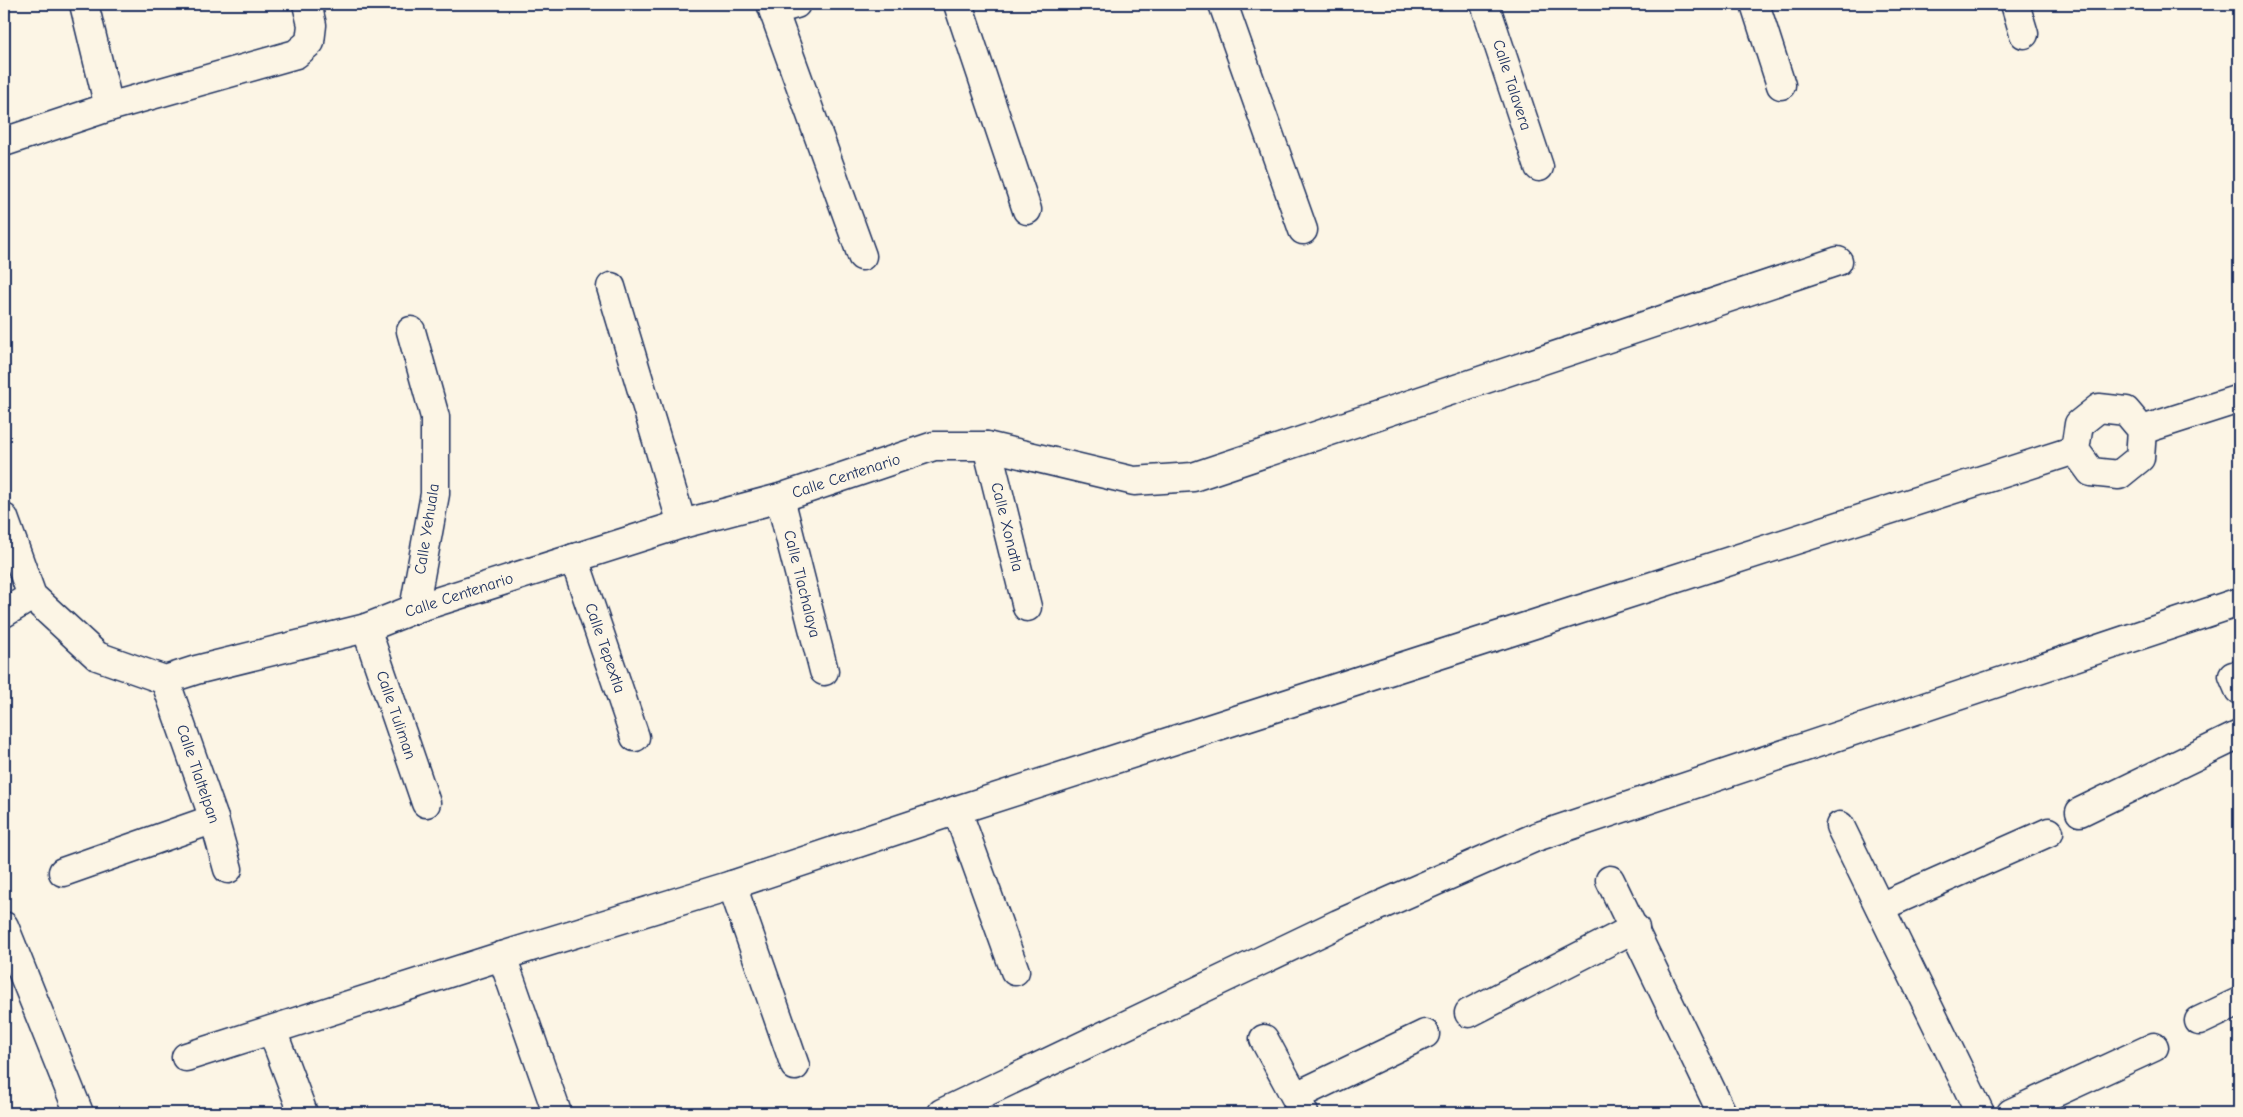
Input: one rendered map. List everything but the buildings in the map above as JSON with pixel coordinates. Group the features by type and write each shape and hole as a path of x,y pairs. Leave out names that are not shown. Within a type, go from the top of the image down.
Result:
{"street":[{"path":"84,4 109,107"},
{"path":"4,142 109,107 296,54 310,42 312,24 307,4"},
{"path":"958,4 1027,210"},
{"path":"1223,4 1303,230"},
{"name":"Calle Talavera","path":"1485,4 1539,167"},
{"path":"1755,4 1781,85"},
{"path":"2015,4 2024,34"},
{"path":"780,6 862,256"},
{"name":"Calle Centenario","path":"165,680 196,670 366,628 414,609 682,524 780,498 934,446 987,446 1134,481 1193,478 1838,261"},
{"path":"611,287 682,524"},
{"name":"Calle Yehuala","path":"411,331 434,418 435,446 435,494 414,609"},
{"path":"2142,430 2239,399"},
{"path":"2099,408 2126,411 2142,430 2140,458 2119,475 2092,472 2075,450 2079,424 2099,408"},
{"name":"Calle Xonatla","path":"987,446 1026,607"},
{"path":"186,1057 732,885 957,810 2075,450"},
{"name":"Calle Tlachalaya","path":"780,498 824,671"},
{"path":"4,518 32,596 97,656 165,680"},
{"name":"Calle Tepextla","path":"574,558 635,737"},
{"path":"4,612 32,596"},
{"path":"942,1113 1338,924 1536,837 2239,602"},
{"name":"Calle Tuliman","path":"366,628 426,803"},
{"name":"Calle Tlaltelpan","path":"165,680 214,819 228,869"},
{"path":"2080,812 2239,735"},
{"path":"957,810 1015,971"},
{"path":"63,872 214,819"},
{"path":"1840,826 1980,1113"},
{"path":"1880,907 2049,832"},
{"path":"1610,880 1635,928 1722,1113"},
{"path":"732,885 795,1066"},
{"path":"4,926 79,1113"},
{"path":"1469,1013 1635,928"},
{"path":"502,956 557,1113"},
{"path":"2199,1021 2239,1002"},
{"path":"272,1030 303,1113"},
{"path":"1264,1039 1300,1104 1424,1034"},
{"path":"2011,1113 2154,1047"}]}
